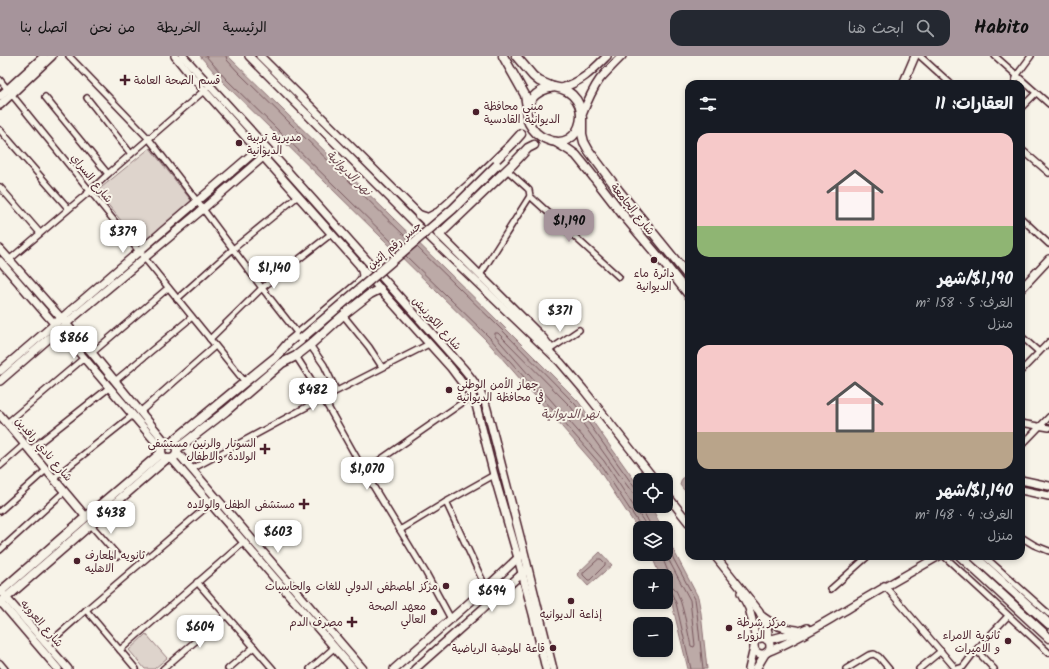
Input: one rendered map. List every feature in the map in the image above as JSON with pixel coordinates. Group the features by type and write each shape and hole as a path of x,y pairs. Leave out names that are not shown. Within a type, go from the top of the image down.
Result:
{"main road":[{"path":"0,105 9,91 44,56"},
{"path":"0,96 9,91 52,56"},
{"name":"شارع الكورنيش","path":"175,56 458,377 472,396 476,405 499,495 518,558 525,571 552,669"},
{"name":"شارع الكورنيش","path":"183,56 211,85 466,372 477,387 486,403 524,552 525,571 546,669"},
{"path":"250,56 436,237 560,362 649,473"},
{"path":"260,56 416,218"},
{"path":"502,168 517,143 527,118 525,94 503,56"},
{"path":"516,56 533,76 539,80 567,91 573,96 580,108 582,116"},
{"path":"527,108 535,94 547,88 568,86 582,79 607,56"},
{"path":"436,237 517,153 534,145 564,141 574,135 579,128 588,100 598,82 622,56"},
{"path":"905,80 915,56"},
{"path":"212,98 212,93 218,93"},
{"name":"شارع الجامعة","path":"582,116 582,134 589,151 619,191 685,272"},
{"path":"527,118 535,133 542,138 555,142"},
{"path":"416,218 428,218 438,212 479,176 521,134"},
{"name":"شارع الجامعة","path":"555,142 576,156 685,290"},
{"path":"0,381 64,321 141,255 197,201 257,150"},
{"path":"141,255 203,208 263,157"},
{"path":"276,171 283,166"},
{"name":"جسر رقم إثنين","path":"304,340 424,241 502,168"},
{"path":"436,237 480,275 542,338 560,362"},
{"path":"0,249 3,262 133,415 169,451 192,469 363,669"},
{"path":"1025,285 1049,259"},
{"path":"3,262 64,321 92,353 141,411 169,451 210,504 353,669"},
{"path":"1,597 90,524 244,382 279,360 296,356 304,340 359,283 363,277 361,267"},
{"path":"1,597 86,516 169,451 226,410 279,360 304,340 342,315 372,292 380,289"},
{"path":"0,371 58,327"},
{"path":"458,377 466,372"},
{"path":"476,405 486,403"},
{"name":"شارع نادي رافدين","path":"3,421 25,444 86,516"},
{"path":"1025,481 1049,486"},
{"path":"499,495 509,491"},
{"path":"1025,491 1049,496"},
{"path":"673,503 685,518"},
{"path":"394,669 486,588 524,552"},
{"path":"721,560 749,608 756,640 754,643 749,669"},
{"path":"754,648 757,653 766,653 793,641 925,560"},
{"path":"756,640 765,638 768,640 803,630 931,560"},
{"path":"963,560 1049,638"},
{"path":"978,560 1049,624"},
{"path":"415,669 525,571"},
{"path":"278,581 284,576"},
{"path":"732,577 762,616 767,628 770,648 756,669"},
{"name":"شارع العروبه","path":"1,597 68,669"},
{"name":"شارع العروبه","path":"1,597 54,668"},
{"path":"762,616 783,628 803,630"},
{"path":"434,634 444,644"}],"street":[{"path":"69,56 149,139 203,208 262,288 324,365 336,390"},
{"path":"920,56 947,80"},
{"path":"995,56 1022,80"},
{"path":"1015,80 1030,56"},
{"name":"شارع السراي","path":"0,80 244,382"},
{"path":"1025,83 1049,104"},
{"path":"3,262 90,191 211,85"},
{"path":"1025,104 1036,93"},
{"path":"45,97 108,174"},
{"path":"87,98 131,154"},
{"path":"0,130 68,208"},
{"path":"1025,152 1049,173"},
{"path":"502,168 527,188 530,196 620,277"},
{"path":"0,187 40,233"},
{"path":"177,299 233,249 298,196"},
{"path":"480,275 530,196"},
{"path":"1025,222 1049,244"},
{"path":"210,339 262,288 331,234"},
{"path":"92,353 168,288"},
{"path":"342,315 369,347 382,367"},
{"path":"115,381 192,317"},
{"path":"551,349 579,330"},
{"path":"1025,340 1039,352"},
{"path":"1025,367 1049,342"},
{"path":"192,469 336,390 429,344"},
{"path":"141,411 215,346"},
{"path":"296,356 426,573 451,619"},
{"path":"3,421 84,358"},
{"path":"30,450 110,387"},
{"path":"364,471 472,396"},
{"path":"54,478 133,415"},
{"path":"1025,442 1049,417"},
{"path":"1025,424 1049,428"},
{"path":"0,466 25,444"},
{"path":"0,511 46,470"},
{"path":"400,530 494,475"},
{"path":"0,550 65,492"},
{"path":"446,502 486,588"},
{"path":"47,645 210,504"},
{"path":"90,524 118,556"},
{"path":"1025,539 1049,551"},
{"path":"120,650 244,542"},
{"path":"831,589 864,560"},
{"path":"948,560 1049,653"},
{"path":"988,560 1049,614"},
{"path":"197,582 273,669"},
{"path":"884,585 957,669 963,667 976,650 1008,616"},
{"path":"86,610 136,669"},
{"path":"163,669 226,615"},
{"path":"228,669 254,646"},
{"path":"310,669 335,647"},
{"path":"976,650 994,669"},
{"path":"919,669 941,651"},
{"path":"846,669 874,654 889,669"},
{"path":"0,663 5,669"}],"shaded area":[{"path":"150,148 193,203 144,249 97,191"},
{"path":"146,634 167,658 154,669 145,669 129,650"}],"water":[{"name":"نهر الديوانية","path":"200,56 228,56 578,401 633,478 633,513 654,513 658,521 633,521 597,467 486,340 223,82"},
{"path":"685,477 685,490 680,485 682,479"},
{"path":"673,549 698,597 707,669 688,669 673,608 673,569 657,569 654,561 673,561"},
{"path":"600,552 612,565 588,586 577,574"}],"place":[{"name":"قسم الصحة العامة","path":"125,80"},
{"name":"مبنى محافظة الديوانية القادسية","path":"476,112"},
{"name":"مديرية تربية الديوانية","path":"239,143"},
{"name":"دائرة ماء الديوانية","path":"654,260"},
{"name":"جهاز الأمن الوطني في محافظة الديوانية","path":"449,390"},
{"name":"السونار والرنين مستشفى الولادة والاطفال","path":"265,449"},
{"name":"مستشفى الطفل والولاده","path":"304,504"},
{"name":"ثانويه المعارف الاهليه","path":"77,561"},
{"name":"مركز المصطفى الدولي للغات والحاسبات","path":"446,586"},
{"name":"إذاعة الديوانيه","path":"571,601"},
{"name":"معهد الصحة العالي","path":"434,612"},
{"name":"مصرف الدم","path":"352,622"},
{"name":"مركز شرطة الزوراء","path":"729,628"},
{"name":"ثانوية الامراء و الاميرات","path":"1008,641"},
{"name":"قاعة الموهبة الرياضية","path":"553,648"}]}
